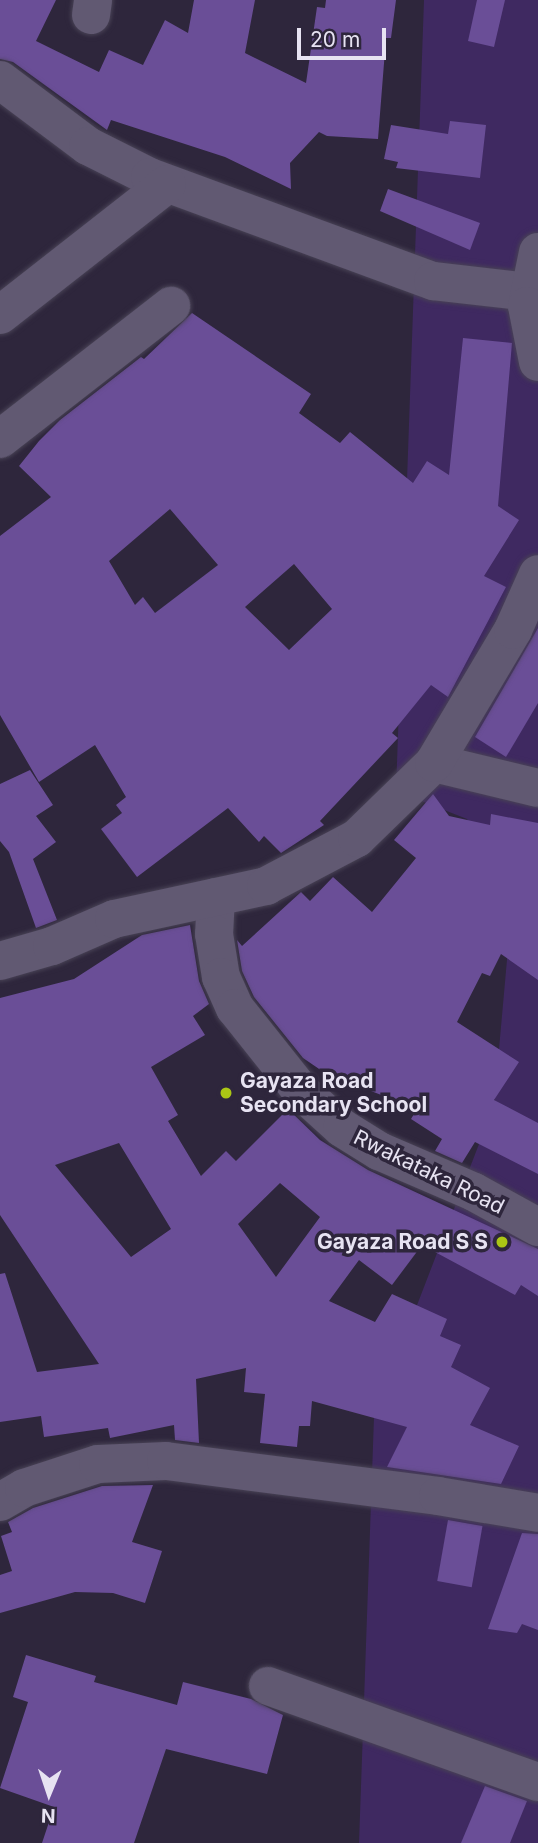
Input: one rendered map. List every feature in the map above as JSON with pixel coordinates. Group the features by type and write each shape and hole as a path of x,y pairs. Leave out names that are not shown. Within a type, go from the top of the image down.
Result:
{"street":[{"path":"0,80 88,146 167,184 433,281 530,292"},
{"path":"0,315 167,184"},
{"path":"538,252 527,306 538,362"},
{"path":"0,439 78,374 171,306"},
{"path":"0,961 52,946 114,919 266,886 357,838 435,763 513,630 538,574"},
{"path":"435,763 538,788"},
{"name":"Rwakataka Road","path":"216,897 214,934 225,987 235,1008 301,1091 342,1128 379,1150 474,1192 538,1227"},
{"path":"0,1502 24,1488 99,1464 166,1461 438,1496 538,1513"},
{"path":"268,1686 538,1782"}],"shaded area":[{"path":"424,0 538,0 538,1843 359,1843 374,1417 494,1105 511,915 467,819 396,791"}],"building":[{"path":"0,0 56,0 36,41 99,72 109,50 143,65 165,20 188,33 194,0 255,0 245,53 306,83 317,7 325,8 326,0 396,0 391,38 386,38 378,139 327,136 319,132 290,163 291,189 225,157 111,120 107,130 13,62 0,59"},
{"path":"477,0 505,0 494,47 468,41"},
{"path":"450,121 486,125 480,178 396,168 398,162 384,159 391,125 448,134"},
{"path":"388,189 480,223 470,250 380,211"},
{"path":"192,313 311,394 299,413 340,443 350,432 413,483 427,461 449,475 463,338 512,343 498,506 519,520 484,576 506,587 448,697 431,685 392,733 398,738 320,821 324,825 281,853 264,836 259,842 228,808 137,877 101,829 122,813 116,805 126,797 95,745 39,782 0,715 0,536 51,497 19,466 39,441 60,420 141,357 144,359","holes":["170,509 218,565 155,613 143,597 135,605 109,561","294,564 332,609 289,650 245,607"]},
{"path":"538,628 538,703 506,757 475,737"},
{"path":"30,770 53,805 36,816 56,842 33,859 57,920 36,928 9,852 0,841 0,784"},
{"path":"433,794 449,816 490,825 491,814 538,823 538,980 501,954 490,976 482,973 457,1022 519,1062 494,1100 538,1123 538,1174 475,1142 462,1163 435,1151 442,1139 411,1119 417,1109 325,1073 303,1058 254,997 242,971 237,940 242,946 301,892 310,901 333,877 372,912 416,858 394,840"},
{"path":"190,925 199,981 209,1004 193,1016 205,1035 151,1067 178,1115 168,1121 201,1176 226,1151 236,1161 288,1109 320,1140 368,1170 538,1249 538,1296 521,1285 515,1295 422,1245 392,1285 359,1260 329,1301 375,1322 392,1294 447,1319 440,1336 461,1345 451,1367 490,1388 470,1425 519,1446 501,1484 387,1467 407,1427 312,1401 310,1426 299,1426 297,1447 260,1443 265,1394 244,1392 246,1368 196,1379 199,1443 175,1440 174,1425 110,1438 108,1428 44,1437 41,1416 0,1422 0,1274 5,1273 37,1372 99,1364 0,1215 0,998 74,979 142,935","holes":["119,1143 171,1229 131,1257 55,1165","280,1183 320,1217 276,1277 238,1224"]},
{"path":"153,1485 132,1542 162,1551 145,1603 113,1593 75,1592 0,1613 0,1575 12,1571 1,1536 12,1532 8,1522 33,1508 102,1486"},
{"path":"448,1520 482,1526 472,1587 437,1581"},
{"path":"522,1533 538,1534 538,1630 522,1624 517,1633 488,1629"},
{"path":"26,1655 96,1676 94,1682 177,1705 183,1682 251,1699 283,1715 267,1774 166,1749 134,1843 42,1843 54,1807 0,1788 28,1702 13,1697"},
{"path":"485,1786 527,1801 510,1843 461,1843"}],"place":[{"name":"Gayaza Road Secondary School","path":"226,1093"},
{"name":"Gayaza Road S S","path":"502,1242"}]}
